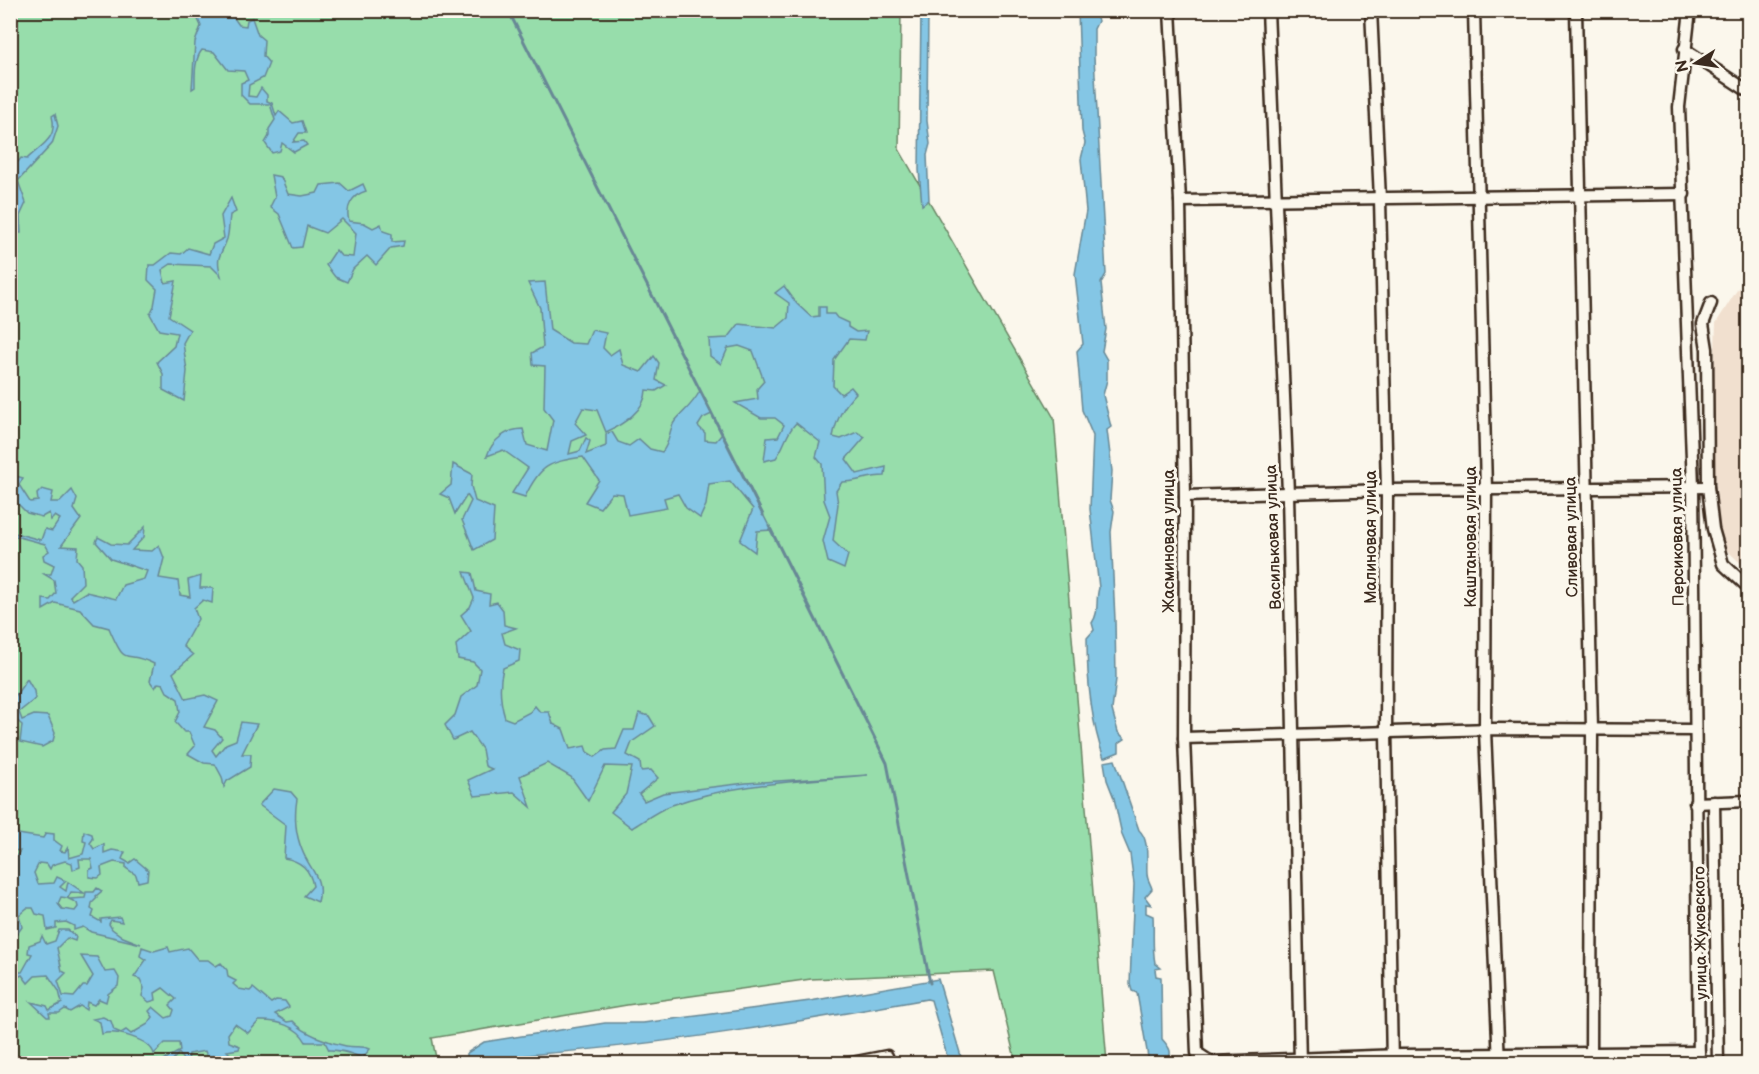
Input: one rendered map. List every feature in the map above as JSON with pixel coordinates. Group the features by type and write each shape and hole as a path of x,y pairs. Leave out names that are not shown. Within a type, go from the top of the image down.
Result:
{"street":[{"name":"Жасминовая улица","path":"1170,10 1180,201 1185,496 1184,738 1197,1053 1211,1063"},
{"name":"Васильковая улица","path":"1268,10 1288,493 1300,1061"},
{"name":"Малиновая улица","path":"1371,10 1380,199 1387,490 1386,733 1391,1060"},
{"name":"Каштановая улица","path":"1474,10 1486,489 1485,730 1499,1059"},
{"name":"Сливовая улица","path":"1576,10 1592,729 1591,1058"},
{"name":"Персиковая улица","path":"1690,10 1679,106 1693,486 1699,1058"},
{"path":"1684,48 1749,91"},
{"path":"1180,201 1684,194"},
{"path":"1711,303 1703,324 1707,350 1708,487 1715,545 1723,564 1749,587"},
{"path":"1185,496 1387,490 1708,487"},
{"path":"1184,738 1485,730 1695,730"},
{"path":"1695,803 1749,801"},
{"name":"улица Жуковского","path":"1714,802 1718,1064"},
{"path":"1211,1063 1699,1058"},
{"path":"846,1064 888,1060"}],"shaded area":[{"path":"1744,279 1748,280 1748,570 1720,544 1712,429 1716,323"}],"green space":[{"path":"10,11 901,11 899,149 1054,418 1107,1063 1016,1063 994,971 811,979 627,1005 432,1038 437,1063 11,1063"}],"water":[{"path":"206,10 229,11 239,25 246,26 247,20 252,18 258,35 264,40 263,56 269,63 263,78 249,85 248,96 256,97 261,88 267,95 267,101 272,103 276,116 279,111 293,123 302,121 306,133 299,133 293,142 304,141 307,145 294,152 282,143 280,151 272,153 265,143 269,136 269,129 275,120 270,104 250,104 241,95 241,83 248,80 244,71 228,70 214,52 202,50 199,54 195,68 195,87 192,89 195,42 201,26 197,17"},
{"path":"921,11 928,11 927,121 930,144 927,155 929,200 922,205 919,170"},
{"path":"1078,11 1094,11 1098,21 1094,29 1094,57 1106,274 1101,283 1106,329 1102,351 1107,360 1107,380 1103,395 1111,427 1107,430 1112,471 1110,500 1114,511 1111,532 1116,679 1112,710 1118,732 1125,739 1119,743 1119,752 1104,758 1092,714 1088,669 1087,638 1094,630 1092,623 1096,614 1099,588 1090,509 1093,436 1082,410 1077,351 1083,344 1075,274 1086,211 1081,159 1085,143 1082,131"},
{"path":"55,114 58,126 52,144 18,181 26,203 20,216 21,233 16,233 11,261 11,161 18,162 21,158 27,159 51,136 52,116"},
{"path":"271,175 281,177 288,194 302,196 317,193 321,185 340,183 349,191 363,184 366,191 357,195 349,206 349,221 364,223 373,228 381,224 383,231 392,234 392,242 404,241 403,246 391,248 376,265 367,256 353,269 347,282 335,277 326,265 336,250 341,256 353,257 356,233 342,219 325,233 307,226 302,247 293,248 279,214 270,207 275,197"},
{"path":"231,198 236,212 230,215 227,239 219,260 221,276 211,266 171,264 162,270 165,283 176,281 169,316 190,330 183,343 187,371 184,401 163,390 163,374 157,362 174,346 177,333 159,330 150,314 157,289 148,280 149,265 155,265 171,253 181,254 188,248 209,254 213,244 224,238 221,216"},
{"path":"545,282 550,330 571,343 586,344 592,330 606,333 603,348 610,355 619,349 623,365 641,372 654,356 659,363 656,380 666,385 656,391 646,390 638,410 626,421 606,432 597,410 583,408 575,423 586,435 572,441 569,454 580,451 586,438 590,441 586,454 606,446 606,434 612,432 618,442 629,446 639,439 650,449 662,452 673,425 700,391 712,414 703,418 698,426 705,433 705,440 716,441 722,434 771,530 757,531 755,552 740,541 753,509 730,481 709,484 706,505 700,518 686,508 678,494 664,498 667,508 628,515 623,494 612,493 600,508 585,502 599,480 583,457 554,463 547,467 530,486 525,497 512,493 528,468 503,450 487,456 492,445 501,436 523,429 527,445 547,451 553,420 544,408 545,366 533,365 532,353 543,347 540,308 528,283"},
{"path":"784,286 797,304 811,317 819,316 819,307 826,307 826,314 834,314 848,323 848,327 856,332 867,331 865,340 849,339 834,360 833,386 841,394 851,387 856,393 841,413 833,437 841,439 857,432 865,437 846,459 857,474 886,467 885,476 842,482 836,491 838,504 833,541 848,555 844,569 828,562 823,541 830,516 824,500 822,464 816,457 820,442 796,423 776,458 764,461 767,438 778,437 784,425 775,418 761,418 735,403 758,399 757,389 764,381 753,351 739,346 728,348 721,364 710,356 709,339 728,338 739,324 776,328 788,318 789,303 775,293"},
{"path":"453,464 472,474 471,486 475,501 494,509 492,540 474,550 462,520 471,501 467,495 455,514 449,498 440,494 451,485"},
{"path":"12,475 23,478 19,485 30,502 38,501 37,494 42,489 53,492 51,502 60,502 72,490 77,499 74,509 81,519 61,546 78,547 77,559 82,565 83,583 70,596 73,600 86,592 116,599 123,585 144,579 147,571 111,559 96,542 98,537 111,544 127,545 145,527 144,537 132,550 152,551 159,545 164,558 159,578 178,581 180,595 190,597 188,580 201,576 200,588 213,588 212,603 203,600 194,608 198,619 183,646 193,655 173,673 186,699 205,695 218,701 204,727 215,730 222,738 212,750 216,756 226,744 236,740 241,722 257,724 242,754 251,754 250,767 227,781 224,787 215,764 204,763 188,754 195,746 189,732 184,732 175,722 180,712 178,699 167,692 163,684 158,683 155,688 150,681 154,664 123,654 109,628 94,624 80,609 55,603 43,610 43,599 50,600 56,593 54,580 44,574 51,574 54,565 44,560 43,555 49,551 45,544 11,535 11,532 41,540 45,529 52,531 60,519 55,516 51,520 49,513 42,517 27,513 17,503 11,502"},
{"path":"464,572 472,573 476,591 490,594 489,604 497,602 503,610 504,625 516,628 502,633 505,644 520,650 519,661 503,668 501,693 505,718 513,721 530,712 535,706 540,712 549,712 553,724 563,729 570,749 585,746 587,752 595,757 605,750 616,749 624,730 634,730 639,713 649,716 655,726 632,742 627,755 640,762 641,771 651,770 658,778 639,794 644,801 663,793 746,783 868,775 769,784 720,792 667,807 632,828 611,812 626,794 632,767 605,766 588,801 571,777 547,763 520,776 531,807 514,792 475,796 468,780 492,769 485,766 482,749 470,732 453,740 445,725 455,715 461,697 477,685 480,669 473,662 458,659 456,645 471,631 461,615 470,607 474,598"},
{"path":"27,679 34,691 35,699 19,712 22,720 34,715 48,716 55,733 53,741 42,747 20,742 22,725 11,715 11,702"},
{"path":"1115,760 1139,830 1145,839 1147,876 1152,889 1145,897 1151,905 1146,904 1146,913 1153,916 1154,957 1155,963 1161,968 1155,969 1156,976 1161,977 1162,1039 1170,1053 1167,1063 1149,1063 1137,993 1132,991 1130,984 1134,884 1130,854 1122,835 1104,762"},
{"path":"274,789 291,792 297,799 295,819 297,831 305,857 318,880 318,902 304,896 313,886 307,870 295,861 284,858 286,825 259,805"},
{"path":"16,826 18,834 43,838 46,833 54,834 54,840 62,846 60,851 65,852 68,847 69,858 83,854 86,842 83,841 84,831 92,834 93,839 90,843 94,849 104,844 104,853 112,850 125,852 122,859 129,863 135,859 148,870 147,880 138,882 136,875 126,868 126,864 114,862 101,867 102,875 98,878 89,877 89,870 93,868 91,859 79,859 80,867 73,870 72,863 65,861 52,865 50,869 47,864 39,863 34,873 38,884 54,883 57,877 66,881 60,887 66,891 68,882 84,893 71,892 68,898 61,897 58,904 62,909 75,911 78,907 77,903 69,899 85,898 86,892 94,892 97,888 102,891 92,903 91,909 94,911 92,917 101,922 101,919 120,917 122,922 111,920 109,924 112,929 123,937 141,944 91,932 83,927 74,930 74,926 66,922 56,923 56,928 47,930 45,916 36,914 33,908 27,908 19,915 22,927 17,934 11,932 11,863 20,851 13,850 11,843 11,827"},
{"path":"59,930 68,930 76,937 75,941 67,938 57,948 62,971 66,973 58,981 63,996 74,997 83,986 87,986 93,976 81,956 97,957 105,972 115,971 119,978 118,986 108,994 106,1002 99,999 94,1005 87,1002 86,1010 80,1006 70,1012 65,1009 59,1013 49,1013 50,1017 47,1017 31,1002 47,1006 49,1010 62,1003 59,991 48,975 35,976 28,983 22,975 11,980 11,957 18,965 15,972 22,972 32,954 28,953 29,945 40,941 42,936 46,944 55,941"},
{"path":"142,947 154,951 168,947 170,952 188,948 198,960 208,960 216,966 221,963 227,970 228,977 236,981 233,984 239,989 250,991 253,988 271,1003 276,1000 285,1001 289,1007 275,1014 287,1022 293,1021 310,1034 333,1043 370,1049 364,1056 387,1063 329,1050 325,1042 306,1042 292,1028 279,1023 259,1021 248,1033 235,1024 228,1034 229,1042 240,1046 239,1049 227,1051 232,1056 225,1059 225,1063 216,1063 213,1058 208,1060 205,1051 189,1054 188,1061 183,1060 179,1053 170,1063 155,1063 156,1060 162,1061 180,1051 179,1043 165,1043 154,1054 146,1044 139,1040 115,1033 102,1034 100,1022 93,1019 103,1017 111,1021 114,1030 121,1033 126,1030 131,1034 148,1024 153,1017 149,1011 153,1007 166,1018 172,1016 174,1010 170,1005 176,999 163,988 155,993 156,1000 149,1002 142,996 144,988 140,979 134,977 146,960 140,956"},
{"path":"938,979 963,1063 949,1063 931,1000 927,999 684,1038 467,1063 467,1053 484,1042 605,1023 643,1023 810,1001"}],"waterway":[{"path":"508,10 763,515"},
{"path":"769,526 887,763 930,983"}]}
